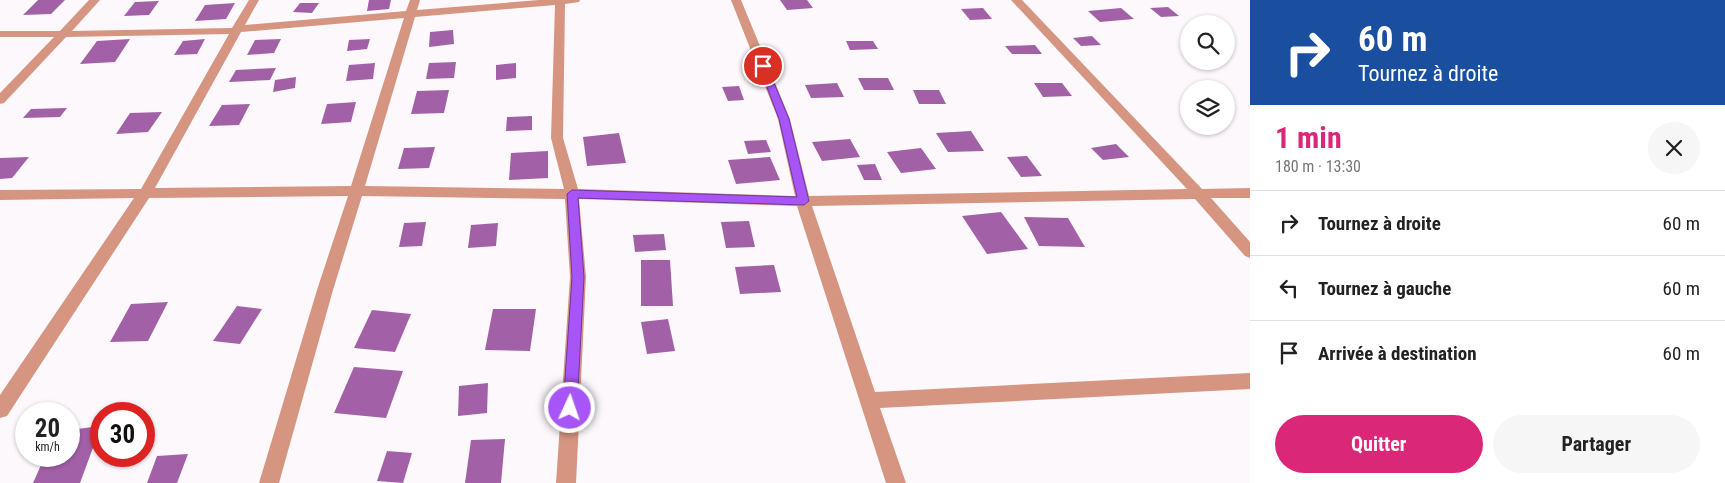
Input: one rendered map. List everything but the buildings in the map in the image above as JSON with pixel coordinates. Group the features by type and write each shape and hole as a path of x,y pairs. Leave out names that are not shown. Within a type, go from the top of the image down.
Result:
{"street":[{"path":"0,100 95,0"},
{"path":"0,410 145,193 254,0"},
{"path":"269,483 325,290 415,0"},
{"path":"0,34 237,30 575,0"},
{"path":"736,0 784,119 804,201 896,483"},
{"path":"1016,0 1199,194 1250,252"},
{"path":"560,1 557,138 572,194 578,277 566,483"},
{"path":"0,195 357,191 572,194 804,201 1250,193"},
{"path":"869,400 1250,381"}],"route":[{"path":"570,408 578,277 572,194 804,201 784,119 763,66"}]}
